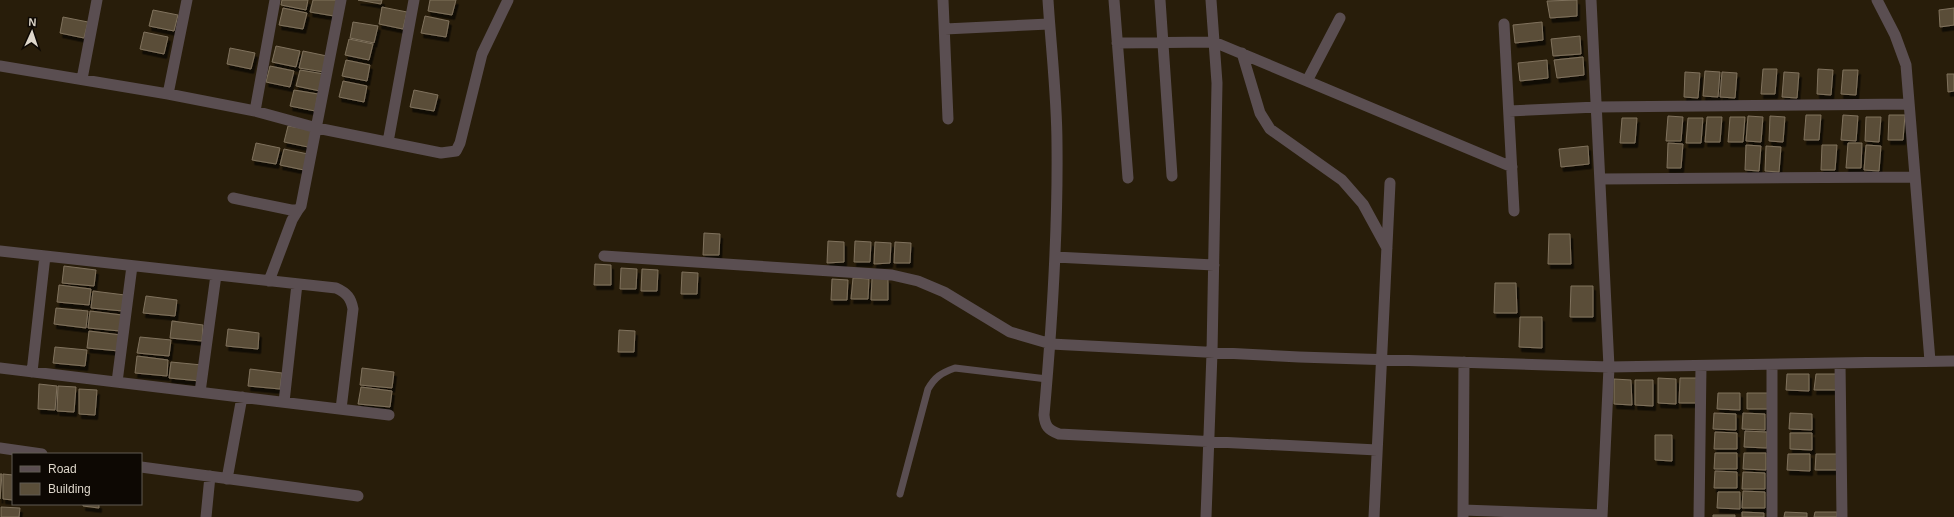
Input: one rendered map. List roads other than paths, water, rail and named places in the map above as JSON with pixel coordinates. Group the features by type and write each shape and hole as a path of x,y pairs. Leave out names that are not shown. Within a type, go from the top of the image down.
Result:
{"street":[{"path":"82,79 98,0"},
{"path":"168,94 187,0"},
{"path":"255,111 275,0"},
{"path":"269,281 292,220 303,200 341,0"},
{"path":"388,142 414,0"},
{"path":"0,66 168,94 255,111 317,128 441,153 456,151 460,143 482,54 508,0"},
{"path":"944,0 948,119"},
{"path":"1048,0 1057,139 1055,257 1051,344 1044,424 1050,430 1059,434 1377,450"},
{"path":"1114,0 1128,178"},
{"path":"1160,0 1172,176"},
{"path":"1206,517 1212,353 1217,83 1211,0"},
{"path":"1464,362 1463,513 1602,516 1609,367 1591,0"},
{"path":"1877,0 1901,49 1906,65 1930,361"},
{"path":"1307,81 1340,18"},
{"path":"945,29 1049,24"},
{"path":"1504,24 1514,211"},
{"path":"1117,43 1214,42 1512,167"},
{"path":"1242,53 1260,113 1270,129 1342,180 1363,204 1387,248"},
{"path":"1509,111 1597,108 1909,104"},
{"path":"1601,180 1915,177"},
{"path":"1374,517 1390,183"},
{"path":"233,198 298,210"},
{"path":"0,252 336,288 344,292 351,300 353,309 341,409"},
{"path":"32,372 46,256"},
{"path":"604,256 892,275 918,281 944,292 1010,332 1051,344 1212,353 1609,367 1954,361"},
{"path":"1055,257 1214,265"},
{"path":"117,382 132,266"},
{"path":"200,392 216,275"},
{"path":"284,402 297,284"},
{"path":"1840,363 1842,517"},
{"path":"1772,364 1772,517"},
{"path":"1699,517 1701,366"},
{"path":"0,368 389,415"},
{"path":"227,479 242,397"},
{"path":"0,448 35,453"},
{"path":"142,467 358,496"},
{"path":"206,517 210,476"}],"lane":[{"path":"900,494 928,389 934,379 942,372 955,368 1047,379"}]}
